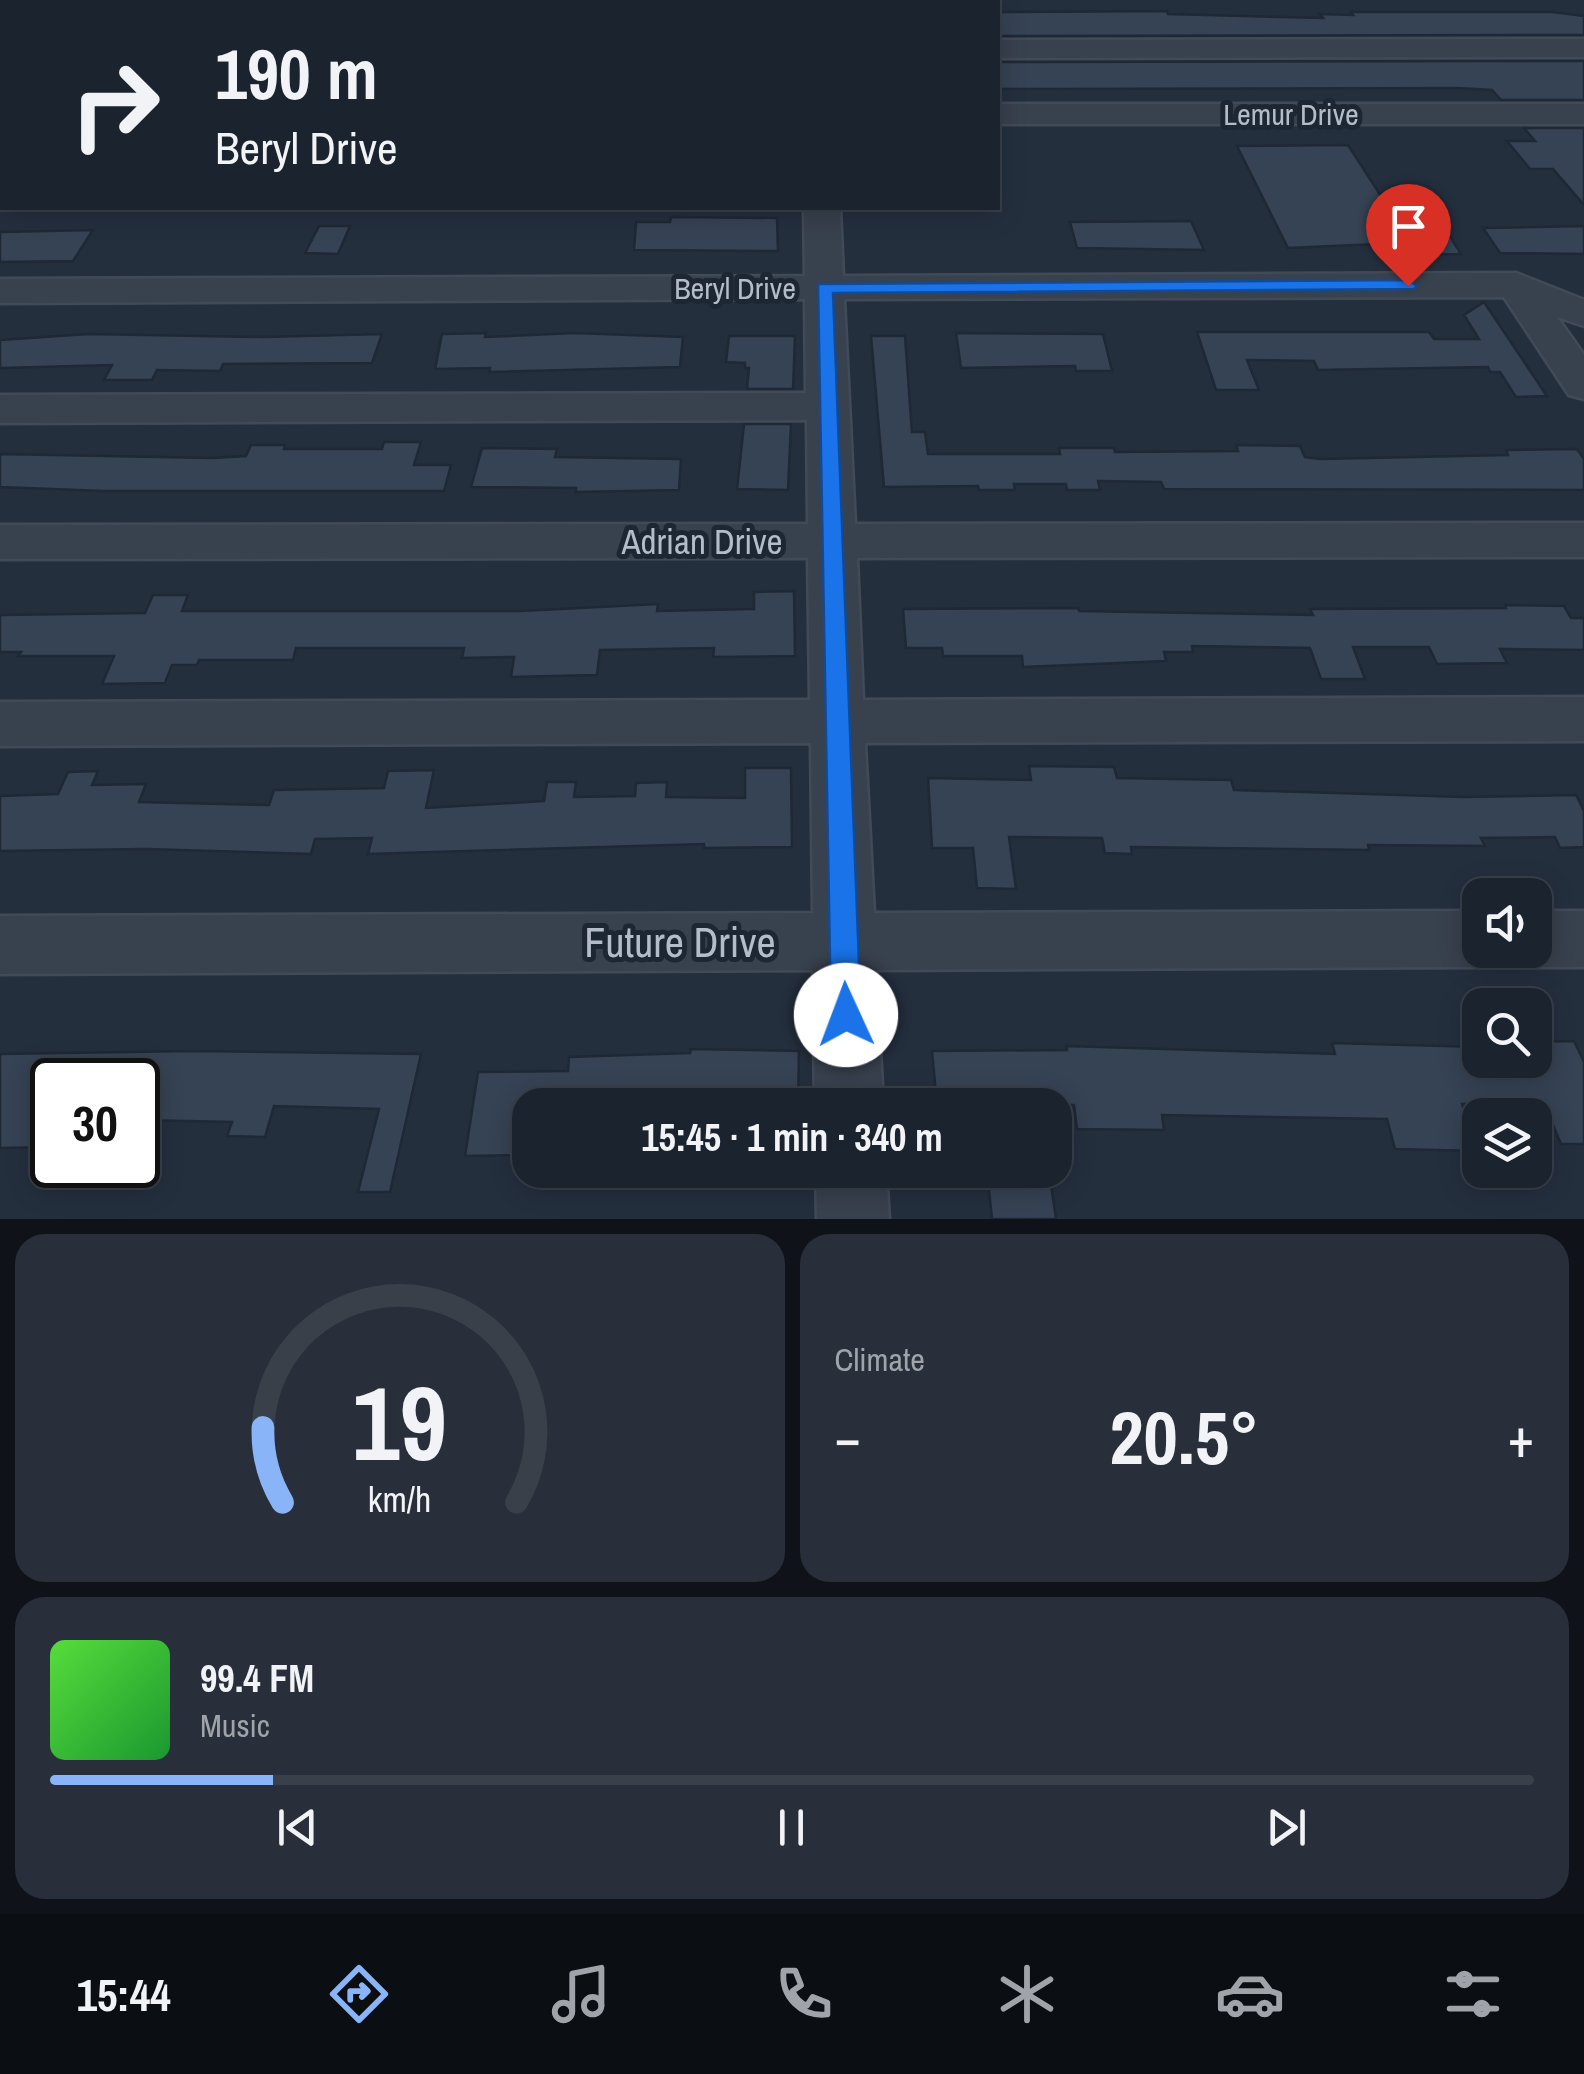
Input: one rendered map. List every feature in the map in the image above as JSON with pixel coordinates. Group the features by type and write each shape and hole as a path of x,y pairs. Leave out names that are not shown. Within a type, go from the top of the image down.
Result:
{"street":[{"path":"1000,49 1584,48"},
{"name":"Lemur Drive","path":"1000,114 1584,114"},
{"path":"822,210 848,1088"},
{"path":"1516,285 1584,285"},
{"path":"1516,285 1584,386"},
{"name":"Beryl Drive","path":"0,290 1516,285 1584,314"},
{"path":"0,409 828,406"},
{"name":"Adrian Drive","path":"0,542 1584,540"},
{"path":"0,724 1584,719"},
{"name":"Future Drive","path":"0,945 1462,939"},
{"path":"1552,939 1584,939"},
{"path":"852,1188 853,1219"}],"building":[{"path":"1167,11 1323,18 1320,14 1353,15 1351,12 1553,12 1584,16 1584,35 1000,36 1000,12"},
{"path":"1584,61 1584,100 1501,100 1492,90 1457,88 1000,89 1000,62"},
{"path":"1524,128 1584,128 1584,205 1553,169 1530,169 1507,141 1535,141"},
{"path":"1348,145 1401,227 1445,228 1461,254 1407,255 1399,243 1288,248 1237,146"},
{"path":"671,217 777,218 778,251 634,250 636,222 670,222"},
{"path":"1191,221 1204,250 1077,248 1070,222"},
{"path":"319,226 350,226 338,254 305,253"},
{"path":"1584,226 1584,254 1500,253 1483,228"},
{"path":"93,230 73,261 0,262 0,232"},
{"path":"1484,302 1547,396 1516,397 1500,372 1490,372 1488,367 1318,370 1314,361 1247,360 1259,390 1216,390 1197,332 1429,332 1434,339 1479,339 1464,315"},
{"path":"486,333 485,337 575,333 683,337 680,367 489,372 490,368 435,369 442,334"},
{"path":"956,333 1103,334 1112,371 1076,371 1075,366 961,368"},
{"path":"88,334 382,334 372,363 223,364 220,371 157,370 152,380 104,380 112,365 0,368 0,340"},
{"path":"729,336 795,336 793,389 747,389 749,368 745,368 745,363 726,362"},
{"path":"871,336 905,336 912,432 925,432 928,454 1060,454 1059,448 1114,448 1115,452 1238,451 1236,445 1300,446 1305,457 1320,459 1508,455 1506,450 1577,449 1584,459 1584,490 1164,489 1161,482 1098,481 1100,490 1067,490 1066,484 1014,484 1015,490 979,490 978,486 884,487"},
{"path":"744,424 791,424 788,490 737,489"},
{"path":"384,442 421,442 414,465 451,465 444,491 104,491 0,487 0,454 212,458 246,456 251,445 382,449"},
{"path":"482,448 557,449 555,457 681,459 679,490 576,492 576,488 471,487"},
{"path":"794,591 795,656 713,657 714,648 600,650 597,675 511,677 514,657 462,658 464,648 296,648 293,660 199,660 197,665 172,665 165,683 102,684 114,656 18,656 21,652 0,652 0,615 145,613 153,595 188,595 182,611 521,611 658,604 657,611 754,609 754,592"},
{"path":"1505,605 1564,606 1571,618 1584,618 1584,650 1500,649 1507,663 1437,664 1429,647 1353,647 1365,679 1321,679 1310,648 1192,646 1193,652 1164,652 1166,661 1023,667 1022,656 943,656 942,648 906,648 903,609 1078,608 1313,615 1310,609 1506,608"},
{"path":"1029,766 1114,767 1117,778 1231,780 1234,790 1464,797 1576,795 1584,811 1584,847 1560,848 1555,837 1481,838 1485,846 1368,845 1369,850 1131,847 1132,854 1105,853 1102,838 1009,837 1016,889 977,888 973,848 932,848 928,778 1031,780"},
{"path":"745,768 791,768 792,847 704,848 704,844 368,854 372,838 315,839 311,854 146,849 0,851 0,796 58,794 68,772 98,771 92,785 146,784 139,802 269,805 274,790 384,788 388,771 434,770 426,808 544,801 547,782 576,782 574,797 635,796 636,783 667,782 666,797 745,798"},
{"path":"1574,1041 1584,1062 1584,1144 1561,1144 1552,1123 1552,1098 1462,1098 1462,1151 1395,1149 1387,1119 1162,1115 1164,1130 1077,1129 1072,1088 935,1088 932,1051 1067,1050 1066,1046 1335,1054 1332,1043 1462,1047 1462,1078 1552,1078 1552,1042"},
{"path":"691,1049 799,1051 798,1088 512,1088 512,1155 465,1156 478,1072 568,1071 569,1057 690,1053"},
{"path":"0,1054 421,1054 390,1192 358,1192 379,1109 274,1106 265,1137 227,1136 232,1122 160,1120 160,1058 30,1058 30,1147 0,1148"},
{"path":"989,1188 1052,1188 1056,1219 992,1219"}],"route":[{"path":"846,1015 824,288 1408,286"}]}
